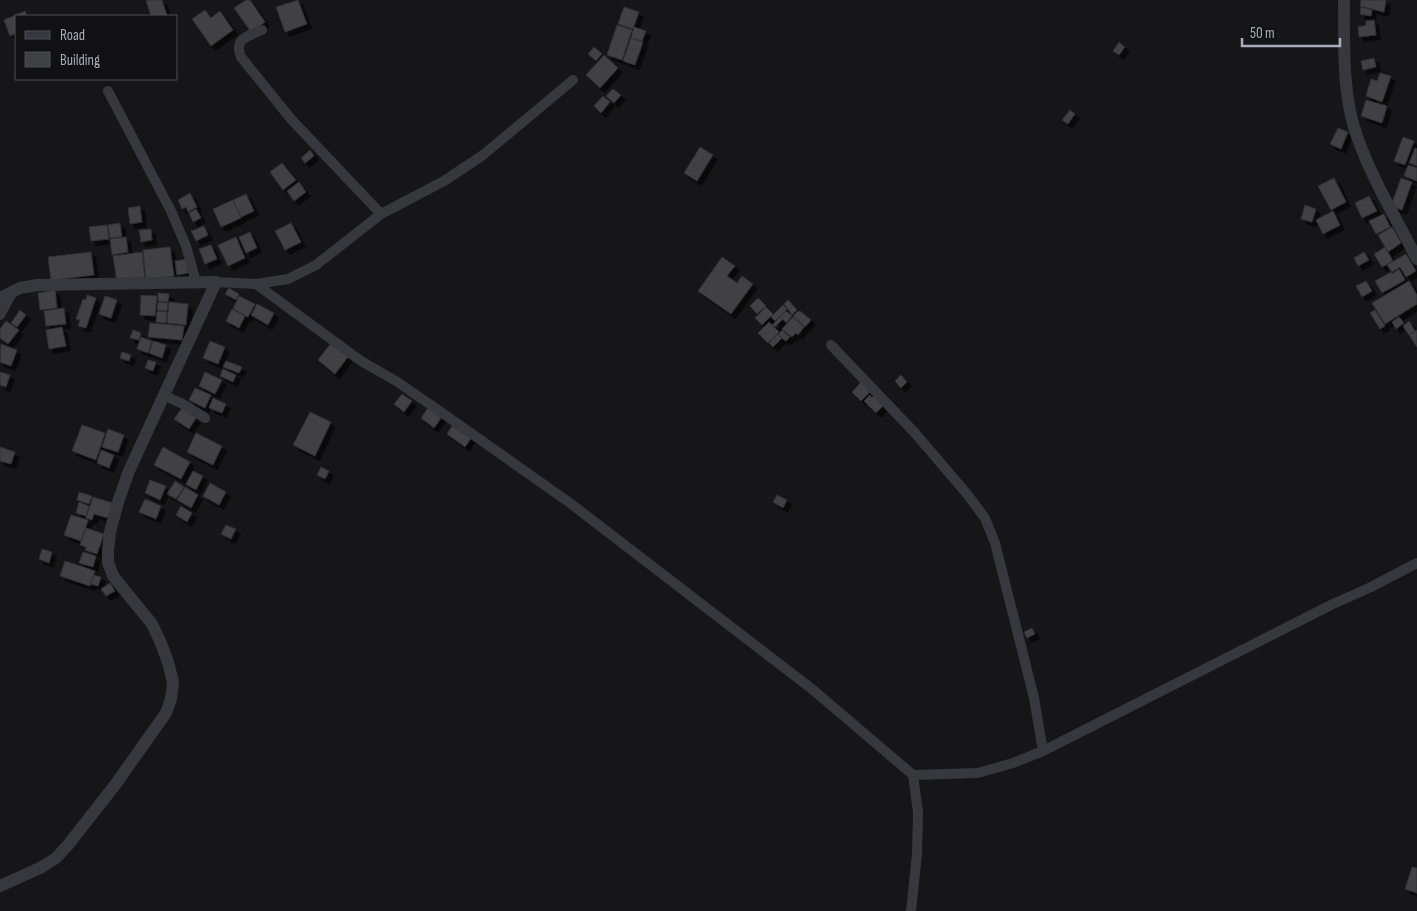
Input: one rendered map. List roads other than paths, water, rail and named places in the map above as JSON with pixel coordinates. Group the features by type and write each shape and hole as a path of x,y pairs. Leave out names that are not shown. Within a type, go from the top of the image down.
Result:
{"street":[{"path":"1344,0 1347,86 1358,139 1383,194 1417,259"},
{"path":"262,30 243,39 239,43 238,49 241,57 291,119 381,214"},
{"path":"0,298 20,288 38,286 196,282 256,284 288,279 316,265 381,214 444,181 483,154 573,80"},
{"path":"108,91 171,211 186,246 196,282"},
{"path":"0,886 42,867 56,858 115,785 166,713 171,699 173,682 168,662 152,624 114,576 108,562 108,550 118,502 129,471 216,282"},
{"path":"256,284 362,361 396,381 570,503 812,689 913,775 918,812 917,854 911,911"},
{"path":"0,315 14,292"},
{"path":"831,345 915,433 985,518 995,543 1034,698 1044,751"},
{"path":"165,396 183,404 205,418"},
{"path":"913,775 978,773 1044,751 1324,608 1371,587 1417,563"}]}
